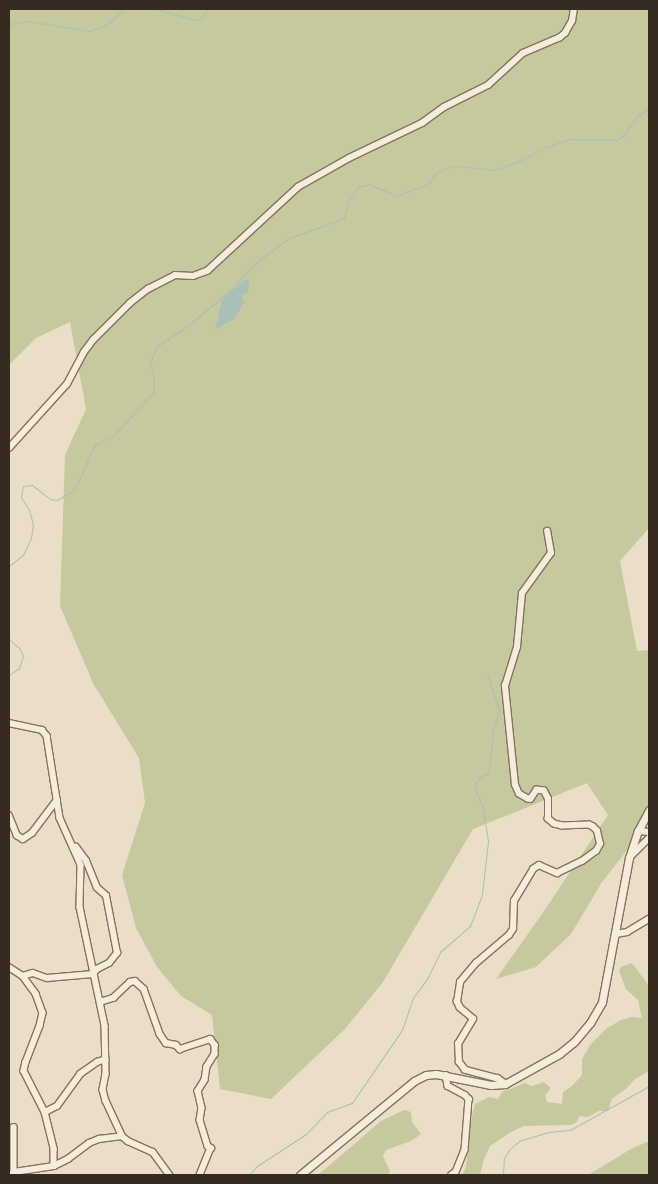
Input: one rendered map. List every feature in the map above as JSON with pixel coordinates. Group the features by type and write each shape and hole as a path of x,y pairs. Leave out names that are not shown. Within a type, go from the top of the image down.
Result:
{"street":[{"path":"9,448 67,384 84,352 93,340 130,303 148,290 175,275 192,276 207,271 298,187 348,158 422,123 444,107 488,85 523,53 559,38 566,33 572,21 574,9"},
{"path":"505,1084 498,1079 472,1074 465,1070 459,1062 458,1044 473,1019 460,1008 457,1002 460,982 476,963 504,942 513,929 514,901 533,869 539,865 557,873 582,861 596,851 600,844 594,827 589,825 562,826 554,824 548,819 548,799 544,791 537,790 528,799 519,794 516,785 506,686 517,647 522,593 550,553 548,531"},
{"path":"9,723 42,730 47,736 60,818 81,865 80,907 105,1026 106,1074 103,1090 122,1136 128,1141 153,1152 170,1175"},
{"path":"9,815 17,836 23,839 32,833 57,800"},
{"path":"300,1175 414,1081 426,1075 446,1075 491,1085 505,1084 558,1054 574,1042 590,1023 602,1002 629,858 638,831 649,810"},
{"path":"638,831 649,832"},
{"path":"629,858 649,838"},
{"path":"23,976 34,973 47,978 93,974 114,958 117,948 106,896 97,888 83,855 71,842"},
{"path":"616,934 627,932 649,919"},
{"path":"9,967 23,976 36,994 43,1014 24,1071 44,1112 54,1149 54,1166"},
{"path":"100,1002 113,998 130,982 136,981 144,989 160,1034 166,1043 176,1044 180,1049 210,1039 215,1045 215,1054 207,1067 205,1080 198,1091 202,1108 200,1120 208,1146 211,1148 200,1175"},
{"path":"44,1112 57,1106 80,1074 106,1058"},
{"path":"446,1075 448,1086 466,1095 469,1099 465,1150 456,1172 452,1175"},
{"path":"14,1127 12,1174 54,1166 68,1159 89,1143 99,1139 122,1136"}],"green space":[{"path":"9,9 649,9 649,528 620,561 637,651 649,650 649,822 602,882 571,934 536,967 496,979 608,815 587,783 473,829 383,982 345,1029 271,1099 220,1089 212,1015 181,996 157,967 136,928 122,875 145,803 139,758 94,685 60,606 65,455 86,409 70,322 36,338 9,365"},
{"path":"632,963 649,986 649,1071 635,1079 627,1088 612,1099 608,1111 599,1111 588,1117 579,1116 577,1122 570,1125 524,1126 490,1146 480,1175 462,1175 466,1167 470,1123 475,1104 489,1097 498,1099 502,1092 525,1083 532,1086 544,1082 551,1088 545,1095 547,1102 562,1104 563,1092 572,1086 582,1075 582,1059 591,1044 607,1028 621,1020 631,1017 642,1018 638,1000 626,989 619,971 621,967"},
{"path":"404,1110 411,1112 412,1122 421,1134 411,1141 386,1150 383,1156 390,1171 387,1175 318,1175 381,1121"},
{"path":"649,1141 649,1175 588,1175 631,1149"}],"water":[{"path":"244,280 249,280 248,292 243,295 242,299 245,301 234,319 215,330 222,300"}],"waterway":[{"path":"9,24 27,21 90,31 106,25 125,9"},
{"path":"156,9 195,20 203,17 207,9"},
{"path":"9,566 23,555 31,538 33,524 29,510 21,497 23,486 32,485 50,499 57,500 74,490 95,445 113,436 153,393 154,379 150,363 156,347 190,324 228,292 257,262 287,239 344,218 349,201 358,187 369,184 397,196 429,183 435,174 444,169 456,166 494,170 569,139 617,140 625,134 637,116 649,109"},
{"path":"9,639 20,649 23,656 19,668 9,675"},
{"path":"249,1175 257,1166 306,1134 327,1112 352,1103 402,1030 413,998 427,979 440,952 470,926 482,894 488,841 483,808 474,786 480,777 489,773 493,731 499,710 487,673"},
{"path":"503,1175 504,1158 509,1150 519,1141 548,1132 570,1130 649,1086"}]}
